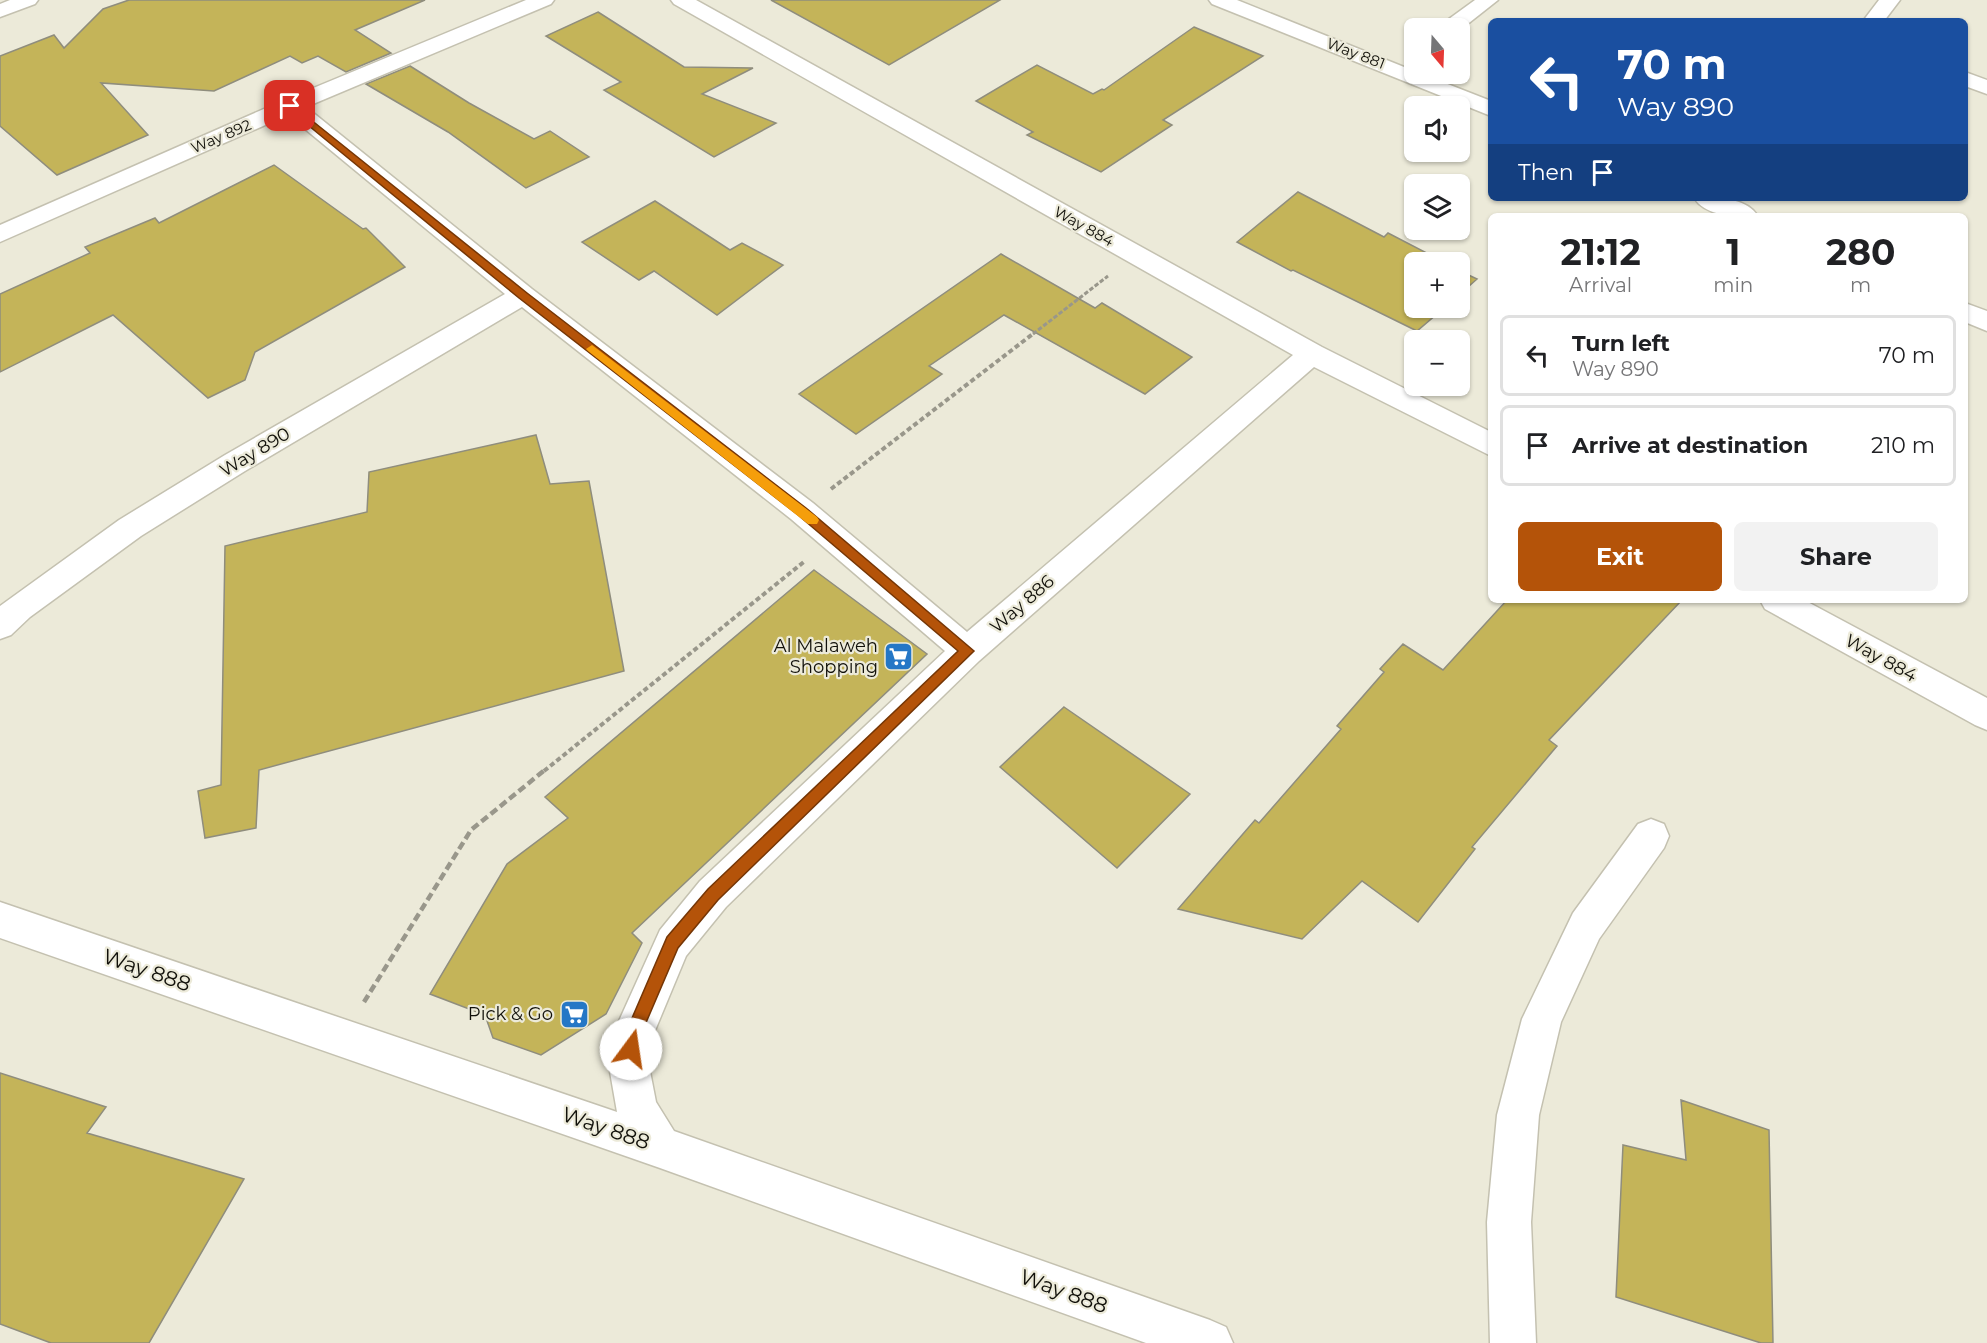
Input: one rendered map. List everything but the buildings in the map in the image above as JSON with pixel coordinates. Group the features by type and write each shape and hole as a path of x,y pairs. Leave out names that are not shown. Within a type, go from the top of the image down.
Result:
{"street":[{"path":"0,10 28,0"},
{"name":"Way 892","path":"2,231 290,106 544,0"},
{"name":"Way 884","path":"681,0 1312,354 1488,443"},
{"name":"Way 881","path":"1220,0 1488,108"},
{"path":"1463,18 1488,0"},
{"path":"1875,18 1890,0"},
{"path":"1395,69 1404,62"},
{"path":"1968,80 1987,87"},
{"path":"290,106 523,295 802,511 967,651"},
{"path":"1713,201 1739,213"},
{"name":"Way 890","path":"0,626 19,608 130,528 523,295"},
{"path":"1968,313 1987,322"},
{"name":"Way 886","path":"660,1147 637,1109 629,1066 634,1032 673,943 713,894 967,651 1312,354"},
{"name":"Way 884","path":"1782,603 1987,715"},
{"path":"1513,1343 1509,1222 1518,1115 1542,1019 1586,926 1651,836"},
{"name":"Way 888","path":"0,920 660,1147 1210,1343"}],"path":[{"path":"802,511 1135,255"},
{"path":"341,1037 471,830 834,538"}],"slow traffic":[{"path":"592,349 813,520"}],"place":[{"name":"Al Malaweh Shopping","path":"899,656"},
{"name":"Pick & Go","path":"574,1014"}],"route":[{"path":"290,106 523,295 802,511 967,651 713,894 673,943 634,1032 631,1049"}]}
